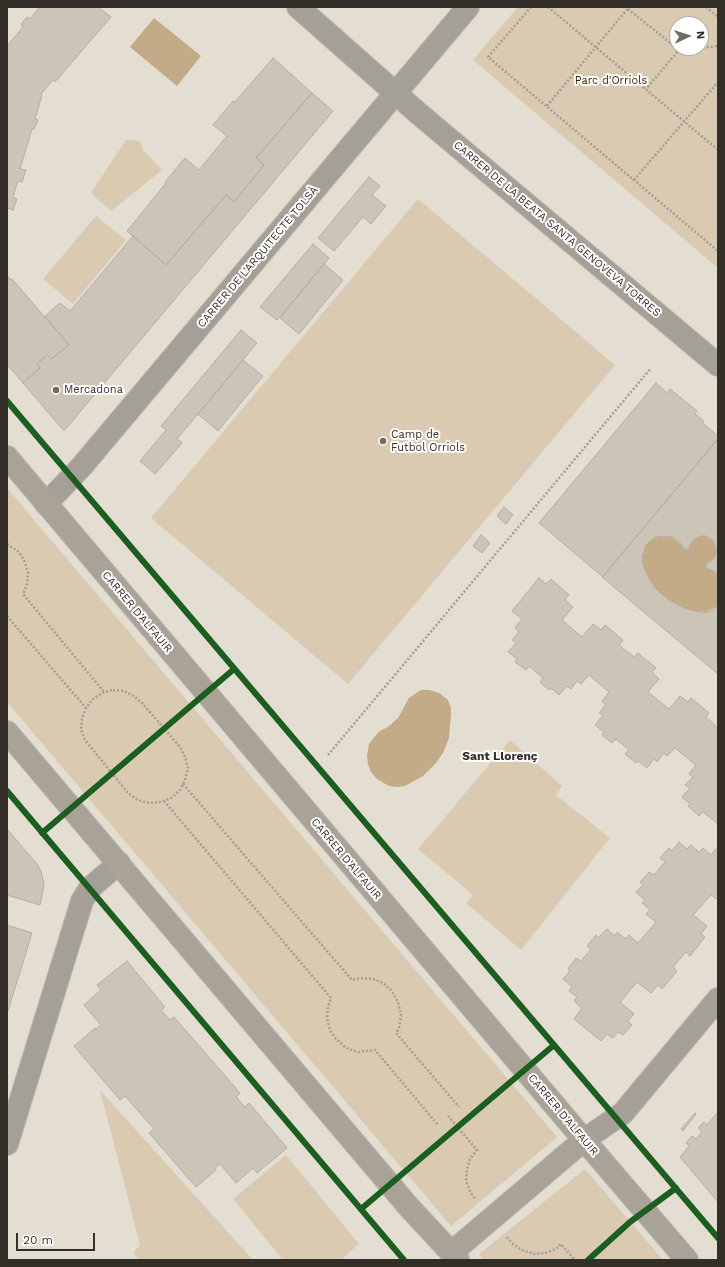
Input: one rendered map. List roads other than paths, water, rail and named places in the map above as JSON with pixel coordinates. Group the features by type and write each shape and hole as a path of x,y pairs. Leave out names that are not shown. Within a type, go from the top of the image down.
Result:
{"main road":[{"name":"CARRER D'ALFAUIR","path":"7,457 687,1260"},
{"path":"7,732 408,1206 455,1257 584,1140"}],"street":[{"name":"CARRER DE LA BEATA SANTA GENOVEVA TORRES","path":"298,7 418,112 718,365"},
{"name":"CARRER DE L'ARQUITECTE TOLSÀ","path":"46,504 82,466 468,7"},
{"path":"7,1144 82,901 90,888 119,863"},
{"path":"584,1140 623,1113 718,999"}],"place":[{"name":"Mercadona","path":"56,390"},
{"name":"Camp de Futbol Orriols","path":"383,441"}],"district":[{"name":"Sant Llorenç","path":"500,756"}],"park label":[{"name":"Parc d'Orriols","path":"611,81"}]}
